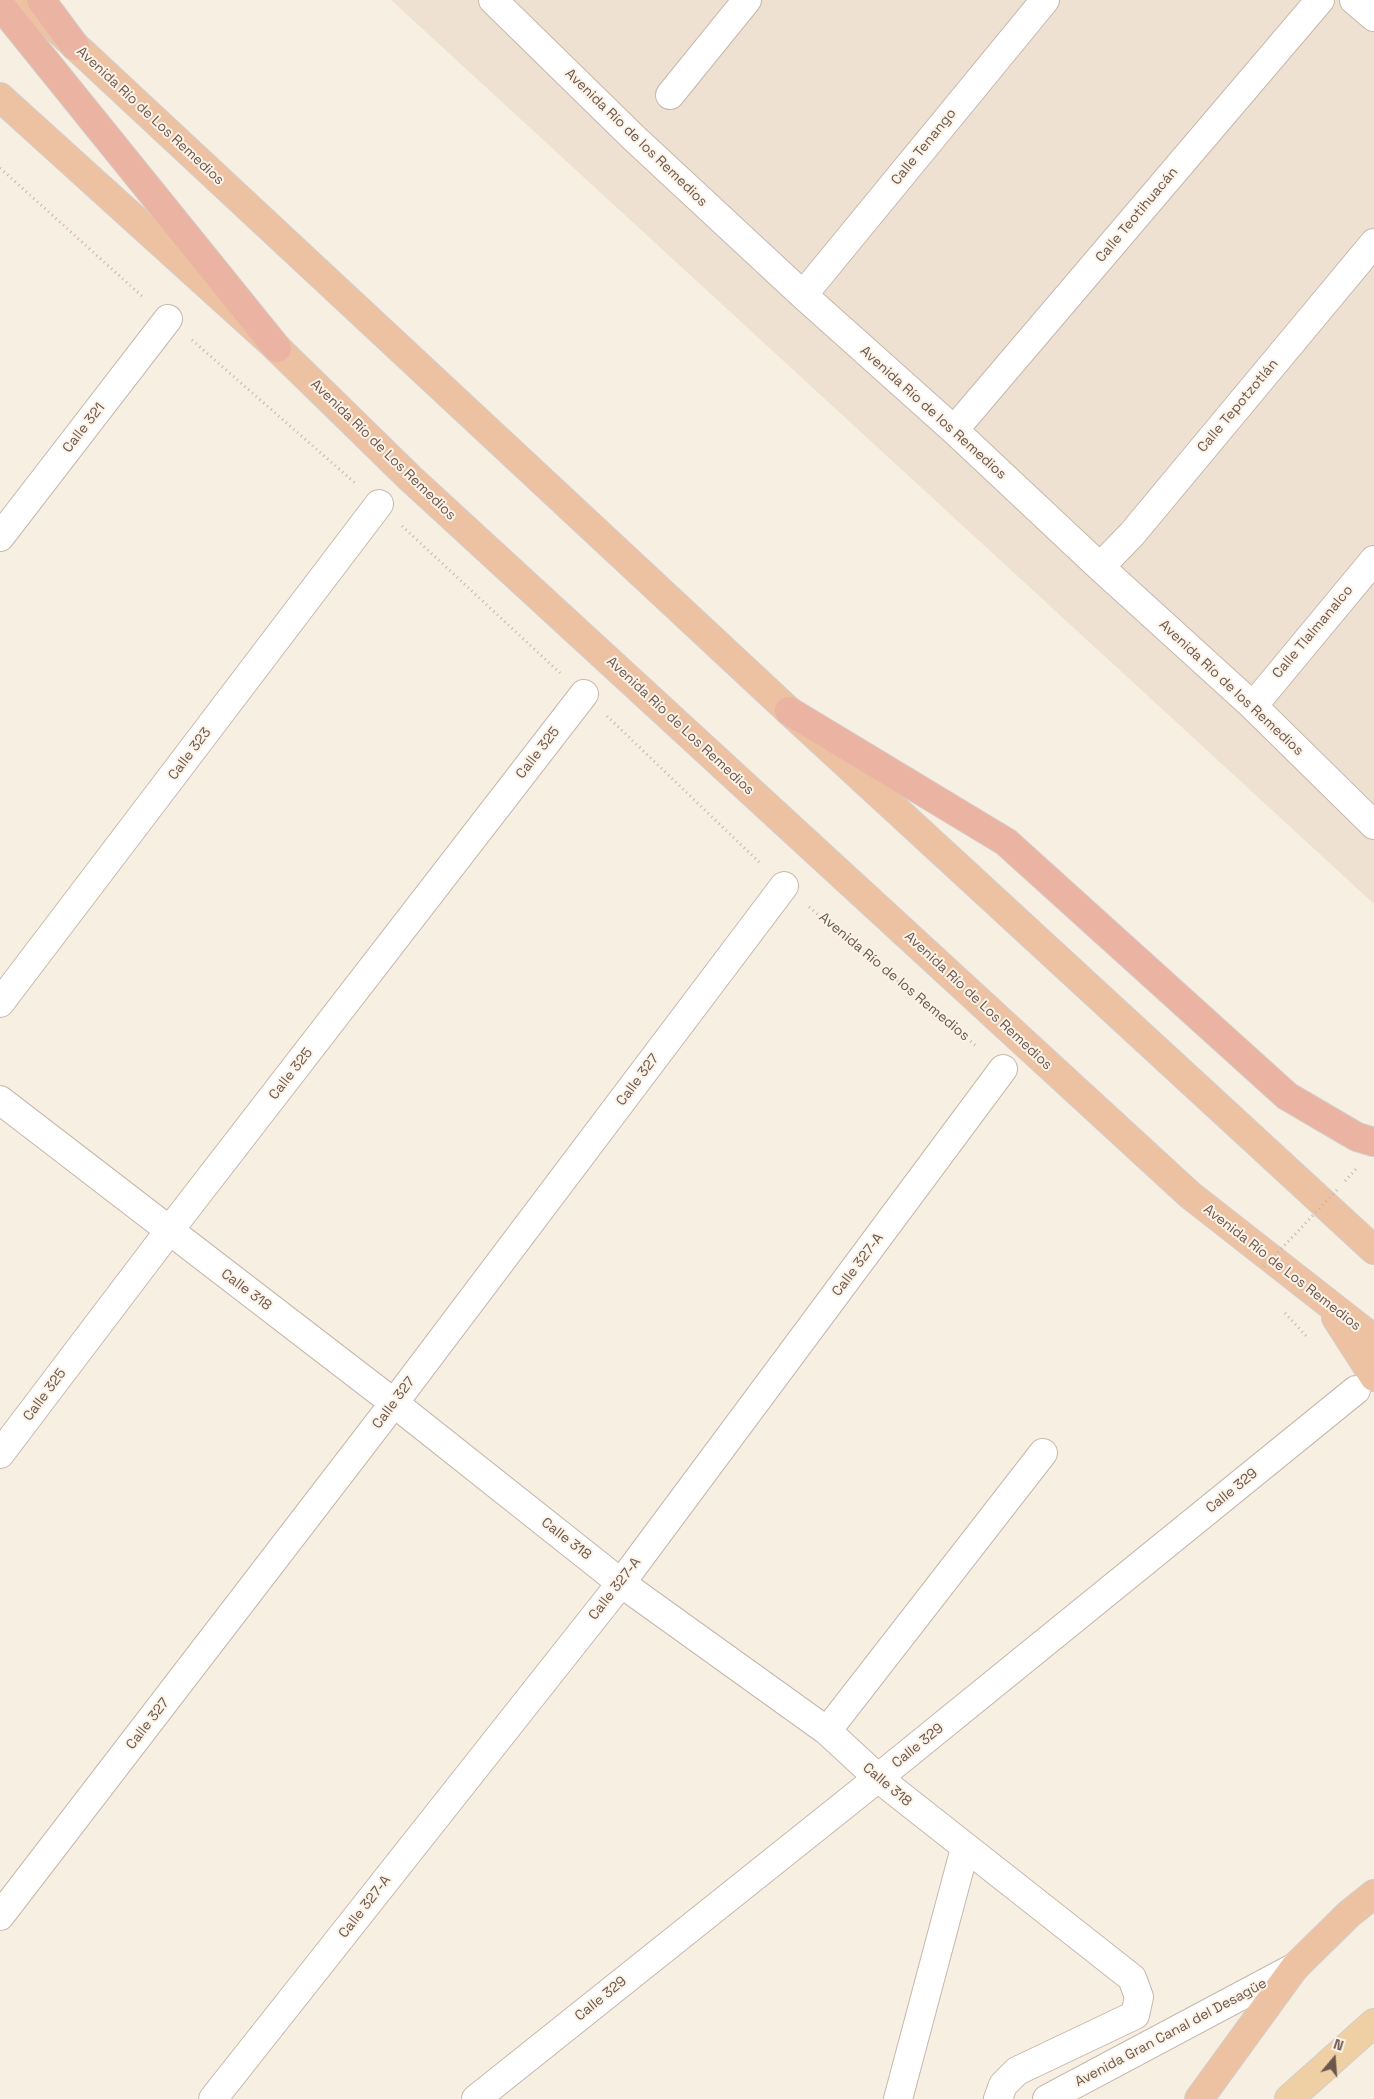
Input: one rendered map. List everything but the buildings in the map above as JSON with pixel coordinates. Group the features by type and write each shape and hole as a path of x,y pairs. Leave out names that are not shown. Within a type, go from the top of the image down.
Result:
{"highway":[{"name":"Avenida Río de Los Remedios","path":"26,0 789,711 1374,1250"},
{"path":"41,0 75,46"},
{"path":"0,4 277,348"},
{"name":"Avenida Río de Los Remedios","path":"0,97 277,348 410,478 1190,1195 1374,1339"},
{"path":"789,711 1006,842 1287,1096 1357,1137 1374,1142"},
{"path":"1324,1300 1365,1383"},
{"path":"1199,2099 1295,1968 1349,1914 1374,1894"}],"main road":[{"path":"1289,2099 1374,2023"}],"street":[{"name":"Avenida Río de los Remedios","path":"493,0 634,138 1253,706 1374,825"},
{"path":"670,95 747,0"},
{"name":"Calle Tenango","path":"804,295 1045,0"},
{"name":"Calle Teotihuacán","path":"954,430 1320,0"},
{"path":"1354,0 1374,17"},
{"name":"Calle Tepotzotlán","path":"1100,567 1132,534 1374,243"},
{"name":"Calle 321","path":"0,537 168,319"},
{"name":"Calle 323","path":"0,1003 379,504"},
{"name":"Calle Tlalmanalco","path":"1253,706 1374,560"},
{"name":"Calle 325","path":"0,1454 169,1231 584,694"},
{"name":"Calle 327","path":"0,1916 394,1403 784,886"},
{"name":"Calle 327-A","path":"213,2099 621,1583 1004,1069"},
{"name":"Calle 318","path":"0,1100 394,1403 621,1583 827,1731 878,1778 1132,1978 1139,1997 1135,2015 1018,2071 1003,2086 998,2099"},
{"name":"Calle 329","path":"476,2099 878,1778 1365,1383"},
{"path":"827,1731 1043,1453"},
{"path":"898,2099 965,1848"},
{"name":"Avenida Gran Canal del Desagüe","path":"1047,2099 1295,1968"}],"path":[{"name":"Avenida Río de los Remedios","path":"784,886 1004,1069"},
{"path":"1264,1267 1357,1168"}],"shaded area":[{"path":"391,0 1374,0 1374,904"}]}
